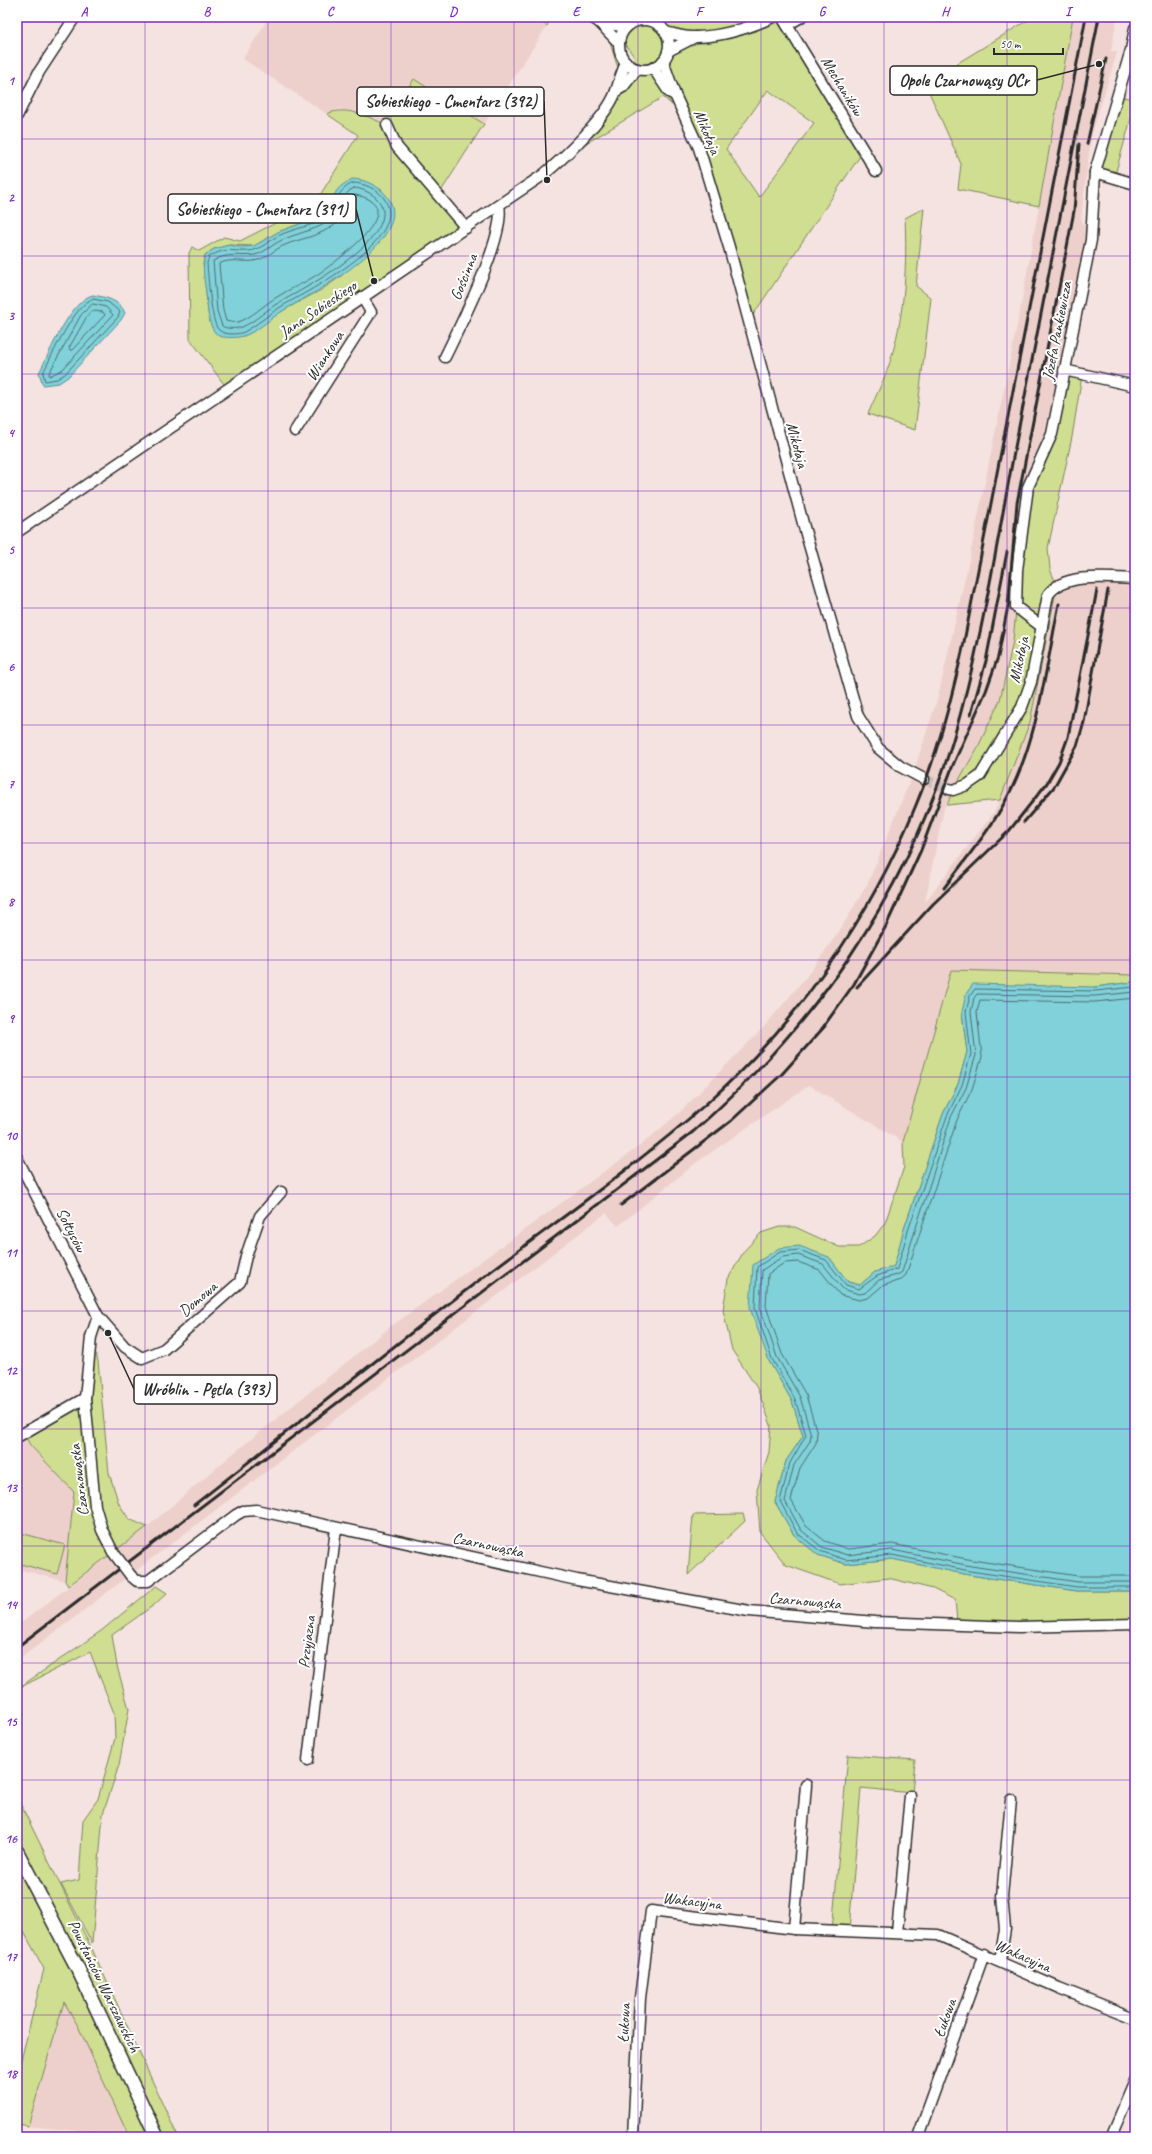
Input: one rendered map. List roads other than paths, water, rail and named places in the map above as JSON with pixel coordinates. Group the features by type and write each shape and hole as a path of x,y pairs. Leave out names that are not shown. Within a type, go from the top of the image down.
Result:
{"main road":[{"name":"Powstańców Warszawskich","path":"17,1852 78,1969 157,2137"}],"street":[{"path":"17,116 39,72 75,17"},
{"path":"665,32 695,37 737,31 754,26 773,17"},
{"path":"785,21 801,17"},
{"path":"595,19 626,27"},
{"path":"595,19 619,43 622,56 626,62 637,69 653,68 663,61 668,51 668,38 665,32 652,19 639,19 626,27 619,43"},
{"name":"Mechaników","path":"785,21 876,171"},
{"name":"Józefa Pankiewicza","path":"1042,627 1016,607 1015,587 1028,487 1052,434 1091,240 1095,172 1131,50 1135,28"},
{"path":"668,51 695,37"},
{"name":"Mikołaja","path":"663,61 675,95 699,148 729,247 804,527 858,716 878,748 901,767 924,779"},
{"name":"Jana Sobieskiego","path":"17,532 543,175 570,153 607,107 616,91 616,84 626,62"},
{"name":"Mikołaja","path":"653,68 669,92 675,95"},
{"name":"Jana Sobieskiego","path":"616,91 623,87 637,69"},
{"path":"387,125 391,136 404,155 466,228"},
{"path":"1095,172 1135,184"},
{"name":"Gościnna","path":"446,357 483,274 501,219 499,206"},
{"name":"Wiankowa","path":"295,431 371,312 362,297"},
{"path":"1064,370 1135,386"},
{"name":"Mikołaja","path":"949,789 967,785 980,776 1022,707 1031,682 1048,595 1057,586 1079,579 1135,579"},
{"name":"Sołtysów","path":"17,1158 98,1316"},
{"name":"Domowa","path":"98,1316 125,1347 142,1358 164,1349 240,1282 246,1256 260,1216 281,1192"},
{"name":"Czarnowąska","path":"98,1316 91,1337 85,1398 95,1506 102,1530 113,1552 131,1576 137,1581 148,1581 220,1526 243,1511 256,1510 577,1580 749,1611 875,1622 1019,1627 1135,1624"},
{"path":"17,1437 85,1398"},
{"name":"Przyjazna","path":"308,1760 336,1528"},
{"path":"794,1929 806,1785"},
{"path":"897,1932 910,1796"},
{"path":"1000,1961 1005,1929 1002,1896 1011,1800"},
{"name":"Wakacyjna","path":"651,1911 794,1929 897,1932 938,1935 1135,2018"},
{"name":"Łukowa","path":"633,2137 640,1998 651,1911"},
{"name":"Łukowa","path":"918,2137 984,1954"},
{"path":"1111,2137 1135,2081"}],"water":[{"path":"352,179 366,182 383,192 386,195 393,211 389,228 376,246 359,262 338,278 284,310 253,332 243,336 219,336 211,326 208,312 204,273 205,255 214,249 229,245 240,247 254,246 278,232 321,216 329,211 334,195 338,189"},
{"path":"93,295 107,298 116,302 125,313 121,320 68,377 59,383 43,385 39,373 62,328 77,306 85,299"},
{"path":"1133,982 1135,985 1135,1591 1077,1591 969,1575 892,1559 846,1564 818,1555 794,1535 775,1502 786,1461 803,1436 792,1401 769,1361 750,1308 753,1265 779,1248 799,1246 829,1257 848,1282 860,1285 875,1272 894,1266 904,1229 943,1114 958,1084 967,1052 962,1012 966,994 973,984 1095,987"}],"tunnel":[{"path":"924,779 949,789"}],"railway":[{"path":"194,1505 446,1306 625,1171 707,1103 740,1072 772,1038 801,1003 854,928 898,847 924,786 937,748 953,691 962,652 1086,17"},
{"path":"17,1647 694,1131 738,1090 779,1046 817,1001 851,954 882,904 909,852 933,797 953,740 963,703 981,629 1099,17"},
{"path":"1087,144 1106,59"},
{"path":"821,1030 854,984 886,926 921,850 953,765 986,691 998,657 1008,606 1017,503 1074,211 1079,144"},
{"path":"971,714 986,661 1007,552"},
{"path":"857,987 933,904 1009,831 1047,783 1059,762 1068,737 1097,590"},
{"path":"1024,822 1054,787 1077,746 1084,722 1108,590"},
{"path":"944,888 978,844 994,820 1008,796 1018,774 1034,727 1059,604"},
{"path":"621,1205 731,1121 782,1074 825,1026"}],"place":[{"name":"Opole Czarnowąsy OCr","path":"1099,64"},
{"name":"Sobieskiego - Cmentarz (392)","path":"547,180"},
{"name":"Sobieskiego - Cmentarz (391)","path":"374,281"},
{"name":"Wróblin - Pętla (393)","path":"108,1333"}]}
